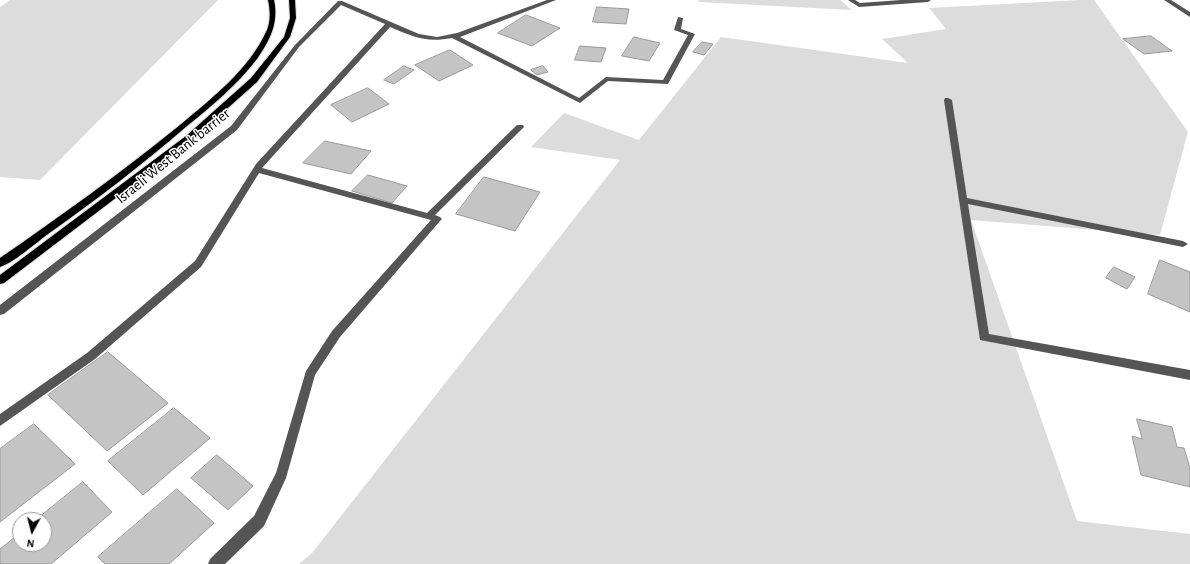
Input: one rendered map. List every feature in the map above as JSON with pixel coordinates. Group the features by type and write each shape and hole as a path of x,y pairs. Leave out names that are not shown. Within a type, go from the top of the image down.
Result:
{"main road":[{"path":"0,263 141,162 206,107 236,79 254,57 271,28 273,8 271,0"},
{"path":"0,280 189,138 254,80 287,37 293,18 292,0"}],"street":[{"path":"340,1 417,36 437,39 453,36 500,21 525,7 553,0"},
{"path":"851,0 859,5 928,0"},
{"path":"1167,0 1190,15"},
{"name":"Israeli West Bank barrier","path":"0,311 234,128 297,46 340,1"},
{"path":"453,36 580,101 606,79 665,82 692,34 677,30 680,18"},
{"path":"0,420 91,356 198,264 257,170 390,23"},
{"path":"948,100 984,337 1190,375"},
{"path":"429,216 520,127"},
{"path":"215,564 259,521 282,474 310,374 336,334 437,219 257,170"},
{"path":"963,200 1183,244"}],"shaded area":[{"path":"10,0 218,0 40,180 0,177 0,7"},
{"path":"698,0 840,0 852,10 699,2"},
{"path":"1094,0 1188,132 1160,235 971,220 1077,521 1190,534 1190,564 299,564 312,553 620,160 531,147 564,113 639,140 721,37 908,63 882,39 946,29 929,8"}],"building":[{"path":"597,7 629,9 626,24 593,22"},
{"path":"526,15 560,28 532,46 498,33"},
{"path":"1151,36 1172,51 1144,54 1123,39"},
{"path":"634,37 660,43 649,61 622,56"},
{"path":"702,42 713,44 704,55 693,52"},
{"path":"580,46 606,48 601,62 575,60"},
{"path":"450,50 473,65 439,81 415,65"},
{"path":"404,66 414,70 394,84 384,80"},
{"path":"543,66 548,72 537,75 531,70"},
{"path":"368,88 389,104 352,122 331,105"},
{"path":"325,141 371,151 351,174 303,163"},
{"path":"368,175 407,186 392,203 352,191"},
{"path":"484,177 540,192 515,231 456,214"},
{"path":"1160,260 1190,272 1190,312 1148,294"},
{"path":"1114,267 1135,277 1127,289 1106,278"},
{"path":"108,352 168,403 107,451 48,395"},
{"path":"174,408 210,438 143,495 108,461"},
{"path":"1137,419 1172,427 1177,447 1184,448 1190,468 1190,487 1141,475 1132,436 1142,439"},
{"path":"34,424 75,464 0,522 0,449"},
{"path":"217,455 253,486 228,510 191,478"},
{"path":"83,482 112,512 51,564 0,564 0,549 12,539 12,552 52,552 52,512 46,512"},
{"path":"177,489 214,523 169,564 105,564 98,557"}]}
